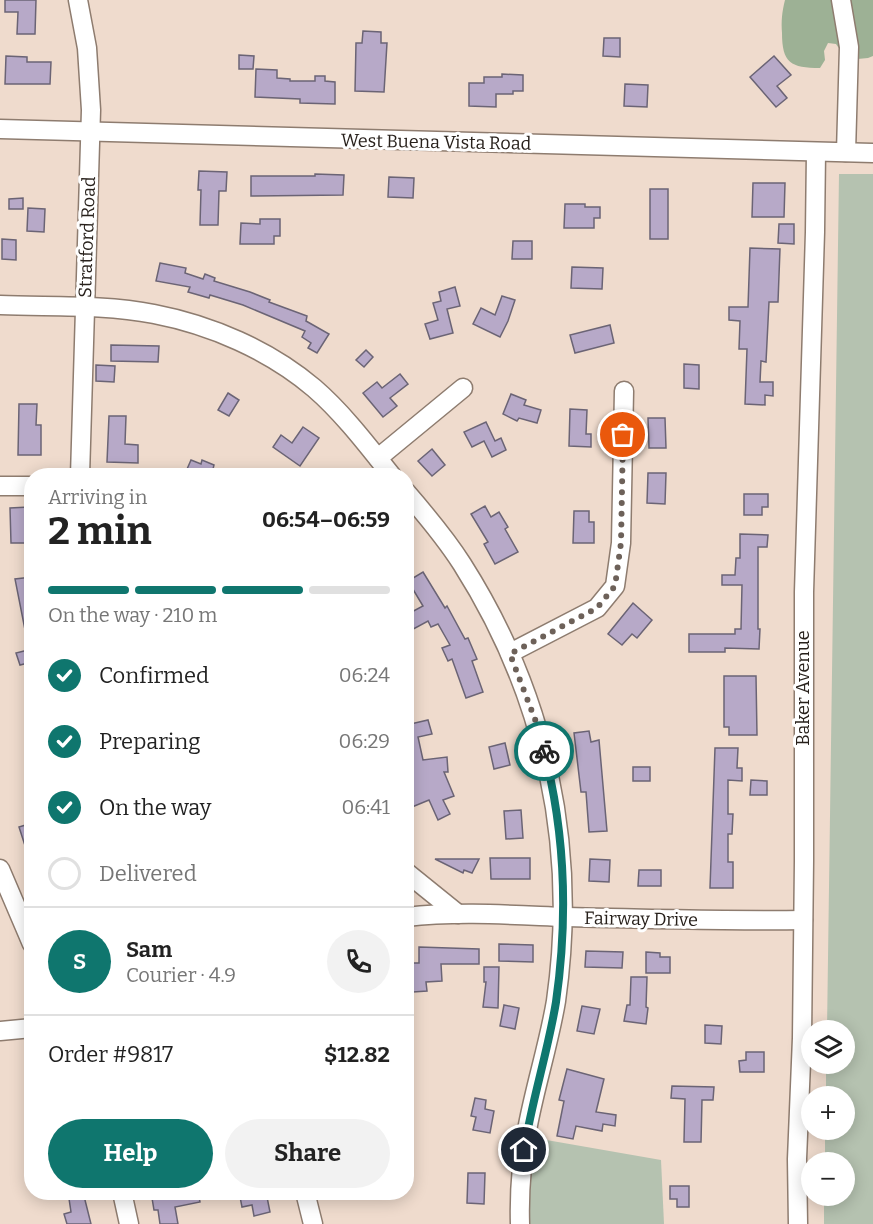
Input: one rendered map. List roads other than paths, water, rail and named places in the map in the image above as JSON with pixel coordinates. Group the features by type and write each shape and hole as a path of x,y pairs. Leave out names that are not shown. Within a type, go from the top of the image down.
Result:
{"street":[{"name":"Stratford Road","path":"78,0 87,48 90,82 80,468"},
{"path":"841,0 849,47 846,152"},
{"name":"West Buena Vista Road","path":"0,129 873,153"},
{"name":"Baker Avenue","path":"798,1224 797,1160 802,1038 804,592 816,232 816,152"},
{"path":"0,305 84,308 154,314 204,327 253,348 312,387 329,402 386,468"},
{"path":"378,458 463,388"},
{"path":"510,654 597,608 615,586 621,543 624,392"},
{"path":"0,486 24,486"},
{"path":"414,502 461,562 484,601 510,654 536,722 552,785 562,861 564,917 556,1002 524,1150 520,1185 520,1224"},
{"path":"0,869 24,925"},
{"path":"414,878 458,914"},
{"name":"Fairway Drive","path":"414,917 458,914 734,921 803,920"},
{"path":"0,1031 24,1029"},
{"path":"124,1200 129,1224"},
{"path":"307,1200 313,1224"}]}
